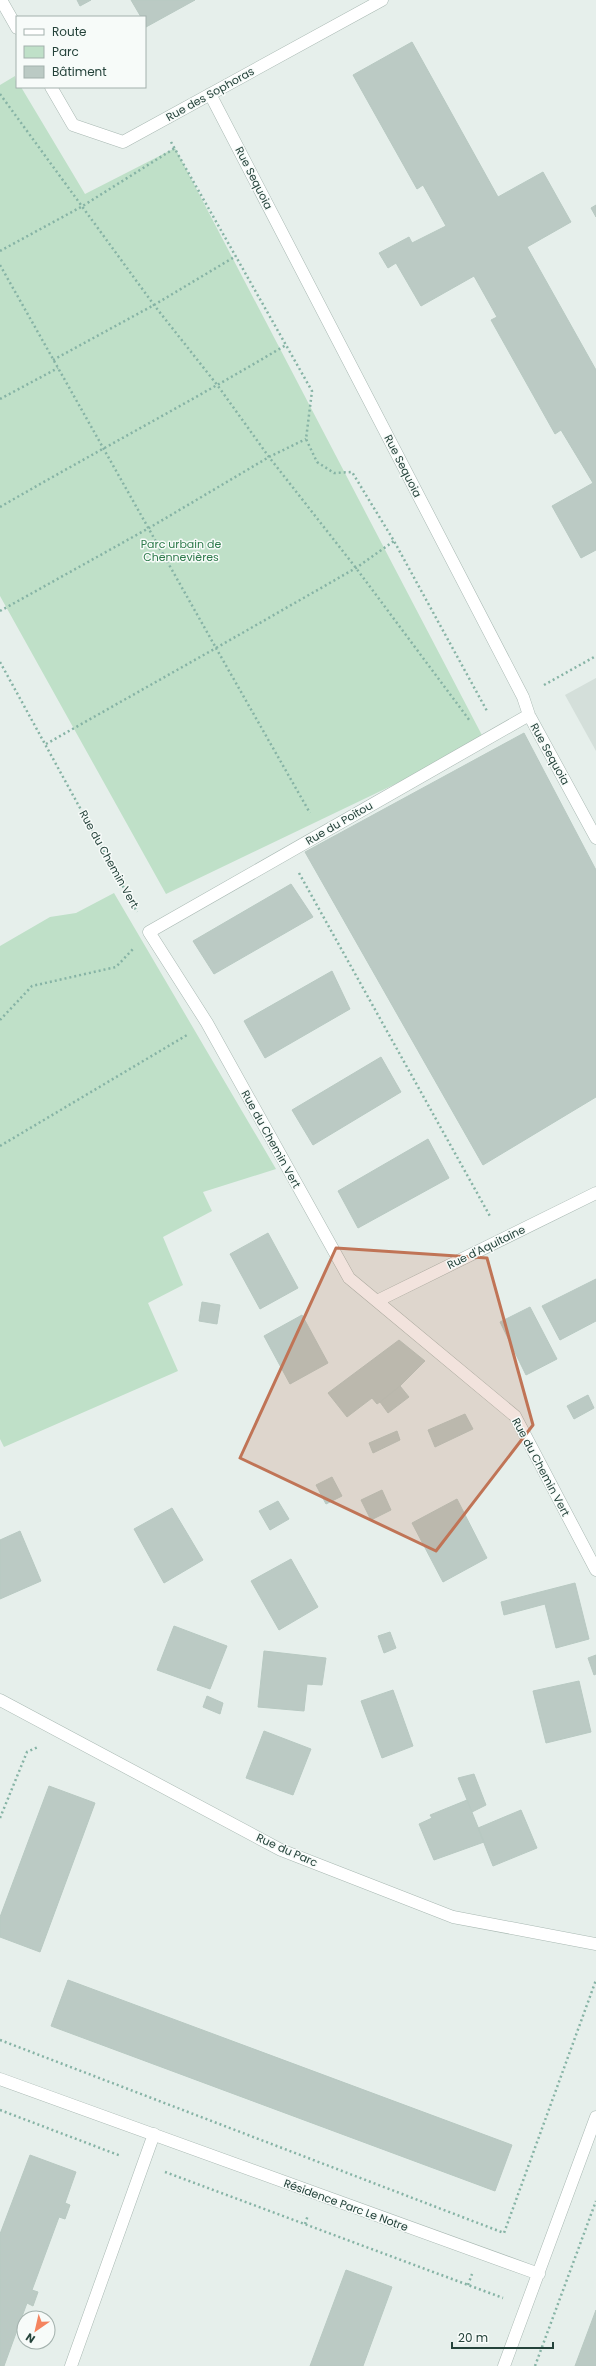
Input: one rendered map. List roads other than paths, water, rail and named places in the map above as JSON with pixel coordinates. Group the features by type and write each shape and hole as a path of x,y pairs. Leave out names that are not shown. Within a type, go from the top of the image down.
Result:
{"street":[{"path":"1,0 16,26"},
{"name":"Rue des Sophoras","path":"52,88 73,125 122,142 382,0"},
{"name":"Rue Sequoia","path":"210,94 523,697 529,716 596,838"},
{"name":"Rue du Poitou","path":"149,932 529,716"},
{"name":"Rue du Chemin Vert","path":"149,932 207,1023 349,1278 515,1416 596,1570"},
{"name":"Rue d'Aquitaine","path":"377,1301 596,1193"},
{"name":"Rue du Parc","path":"0,1700 281,1850 453,1917 596,1944"},
{"name":"Résidence Parc Le Notre","path":"0,2079 539,2274"},
{"path":"504,2366 596,2117"},
{"path":"71,2366 154,2134"}],"park label":[{"name":"Parc urbain de Chennevières","path":"181,550"}]}
